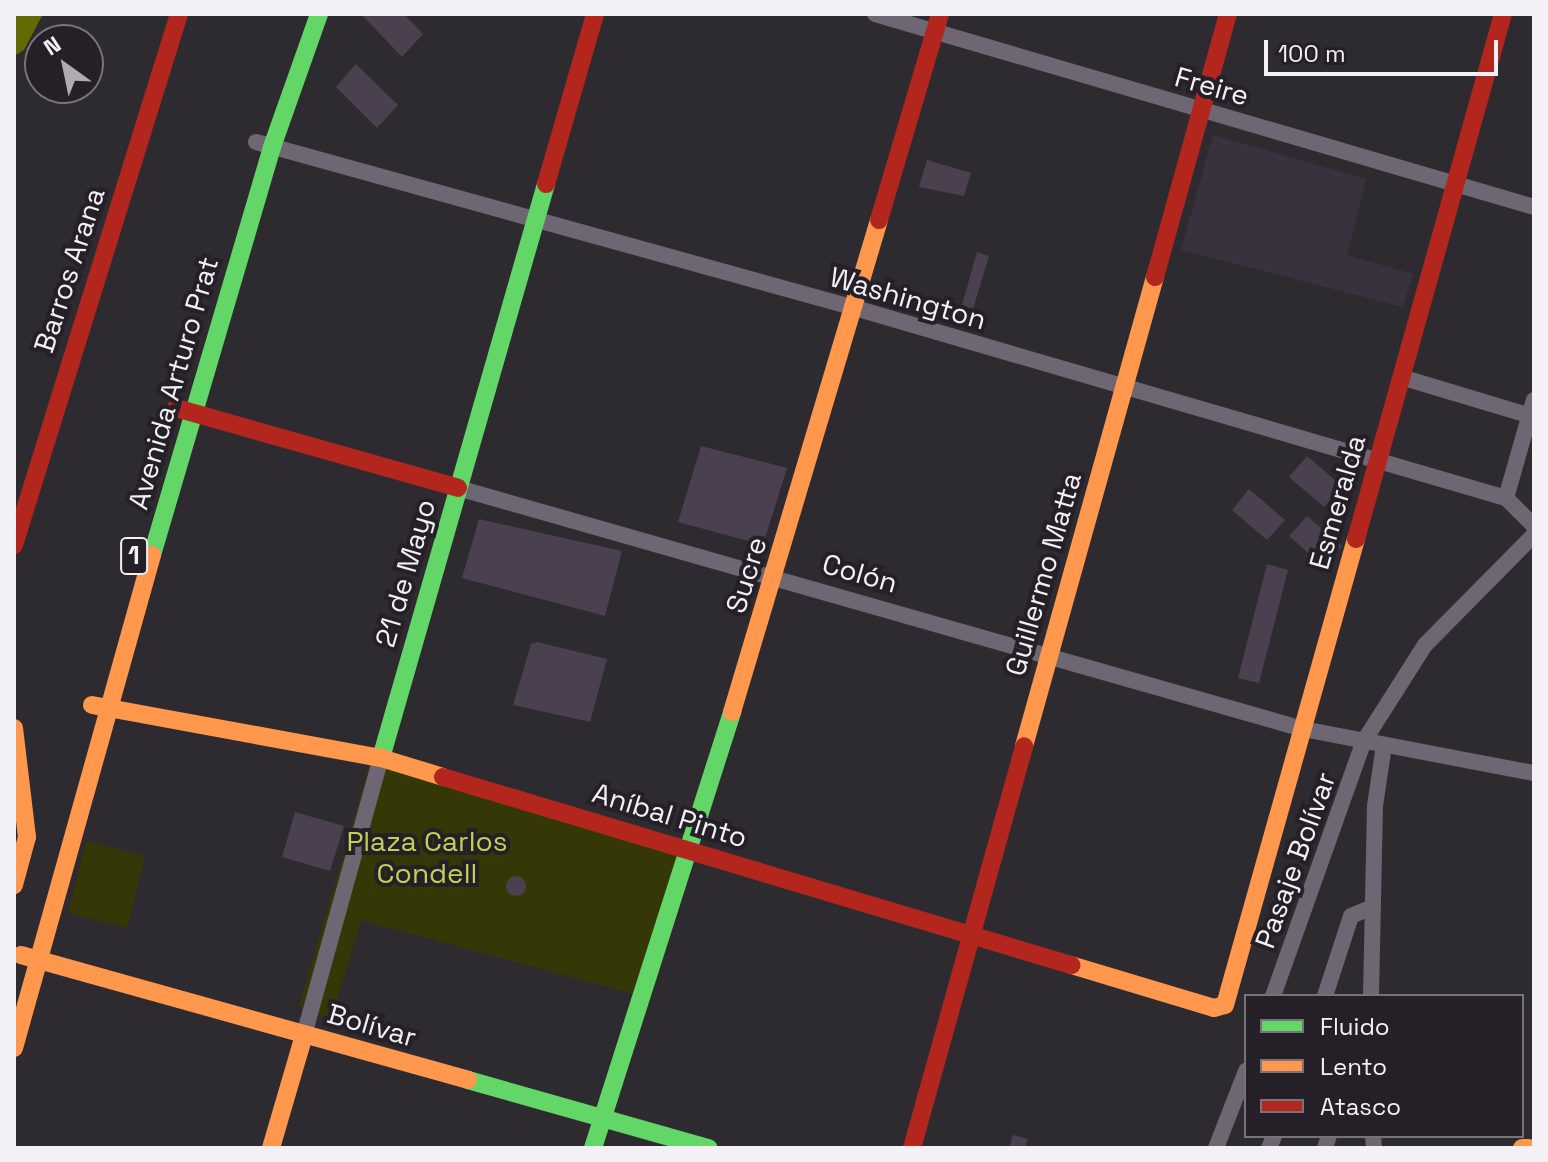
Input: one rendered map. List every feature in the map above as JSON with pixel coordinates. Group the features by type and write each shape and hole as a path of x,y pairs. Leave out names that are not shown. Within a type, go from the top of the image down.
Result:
{"main road":[{"name":"Barros Arana","path":"14,545 179,14"},
{"name":"Avenida Arturo Prat","path":"14,1048 30,958 184,410 302,14"},
{"name":"Avenida Arturo Prat","path":"264,145 319,14"},
{"name":"21 de Mayo","path":"381,758 595,14"},
{"name":"Guillermo Matta","path":"912,1148 1228,14"},
{"name":"Esmeralda","path":"1225,1005 1503,14"},
{"name":"Sucre","path":"593,1148 691,851 775,578 937,23"},
{"name":"Colón","path":"184,410 458,488"},
{"name":"Aníbal Pinto","path":"101,706 381,758 1214,1008 1225,1005"},
{"path":"14,728 27,837 14,885"},
{"name":"Avenida Arturo Prat","path":"14,980 30,958"},
{"name":"Bolívar","path":"30,958 709,1148"},
{"name":"21 de Mayo","path":"271,1148 304,1035"},
{"path":"1522,1148 1529,1148"}],"street":[{"name":"Freire","path":"875,14 937,23 1201,110 1534,207"},
{"name":"Washington","path":"264,145 534,223 855,308 1506,498 1534,526"},
{"path":"1401,377 1532,411 1506,498"},
{"name":"Colón","path":"458,488 1303,729 1534,773"},
{"name":"Pasaje Bolívar","path":"1274,994 1364,741 1425,645 1534,535"},
{"path":"1371,994 1378,783 1384,745"},
{"name":"21 de Mayo","path":"304,1035 381,758"},
{"path":"1352,781 1378,783"},
{"path":"1326,994 1351,916 1372,907"},
{"path":"1216,1148 1244,1076"}],"shaded area":[{"path":"14,14 43,14 38,24 24,24 24,50 14,56"},
{"path":"1213,135 1366,179 1347,255 1413,274 1403,307 1181,250"}],"green space":[{"name":"Plaza Carlos Condell","path":"371,761 681,850 634,994 361,920 331,1020 299,1006"},
{"path":"86,841 145,856 127,928 68,913"}],"building":[{"path":"361,14 404,14 423,34 402,57"},
{"path":"356,64 398,105 377,128 336,87"},
{"path":"927,160 971,173 964,196 919,187"},
{"path":"977,252 989,256 973,309 962,305"},
{"path":"701,446 787,468 763,545 678,522"},
{"path":"1307,456 1342,486 1324,507 1289,477"},
{"path":"1249,489 1285,520 1267,540 1232,510"},
{"path":"1307,516 1342,546 1324,567 1289,536"},
{"path":"479,519 622,551 605,616 462,578"},
{"path":"1267,564 1288,570 1259,683 1238,678"},
{"path":"537,642 607,659 590,722 513,705 531,644"},
{"path":"295,812 344,826 330,871 282,857"},
{"path":"516,876 523,879 526,886 523,893 516,896 509,893 506,886 509,879"},
{"path":"1013,1135 1028,1139 1025,1148 1009,1148"}],"traffic: fast":[{"path":"152,555 272,147 319,14"},
{"path":"381,758 546,184"},
{"path":"593,1148 732,712"},
{"path":"468,1080 709,1148"}],"traffic: slow":[{"path":"732,712 879,220"},
{"path":"1024,746 1155,277"},
{"path":"1071,965 1214,1008 1225,1005 1356,539"},
{"path":"14,1048 152,555"},
{"path":"92,705 381,758 443,777"},
{"path":"14,728 27,837 14,885"},
{"path":"21,955 468,1080"},
{"path":"271,1148 304,1035"},
{"path":"1522,1148 1529,1148"}],"traffic: jam":[{"path":"14,545 179,14"},
{"path":"546,184 595,14"},
{"path":"879,220 940,14"},
{"path":"1155,277 1228,14"},
{"path":"1356,539 1503,14"},
{"path":"176,408 458,488"},
{"path":"912,1148 1024,746"},
{"path":"443,777 1071,965"}]}
